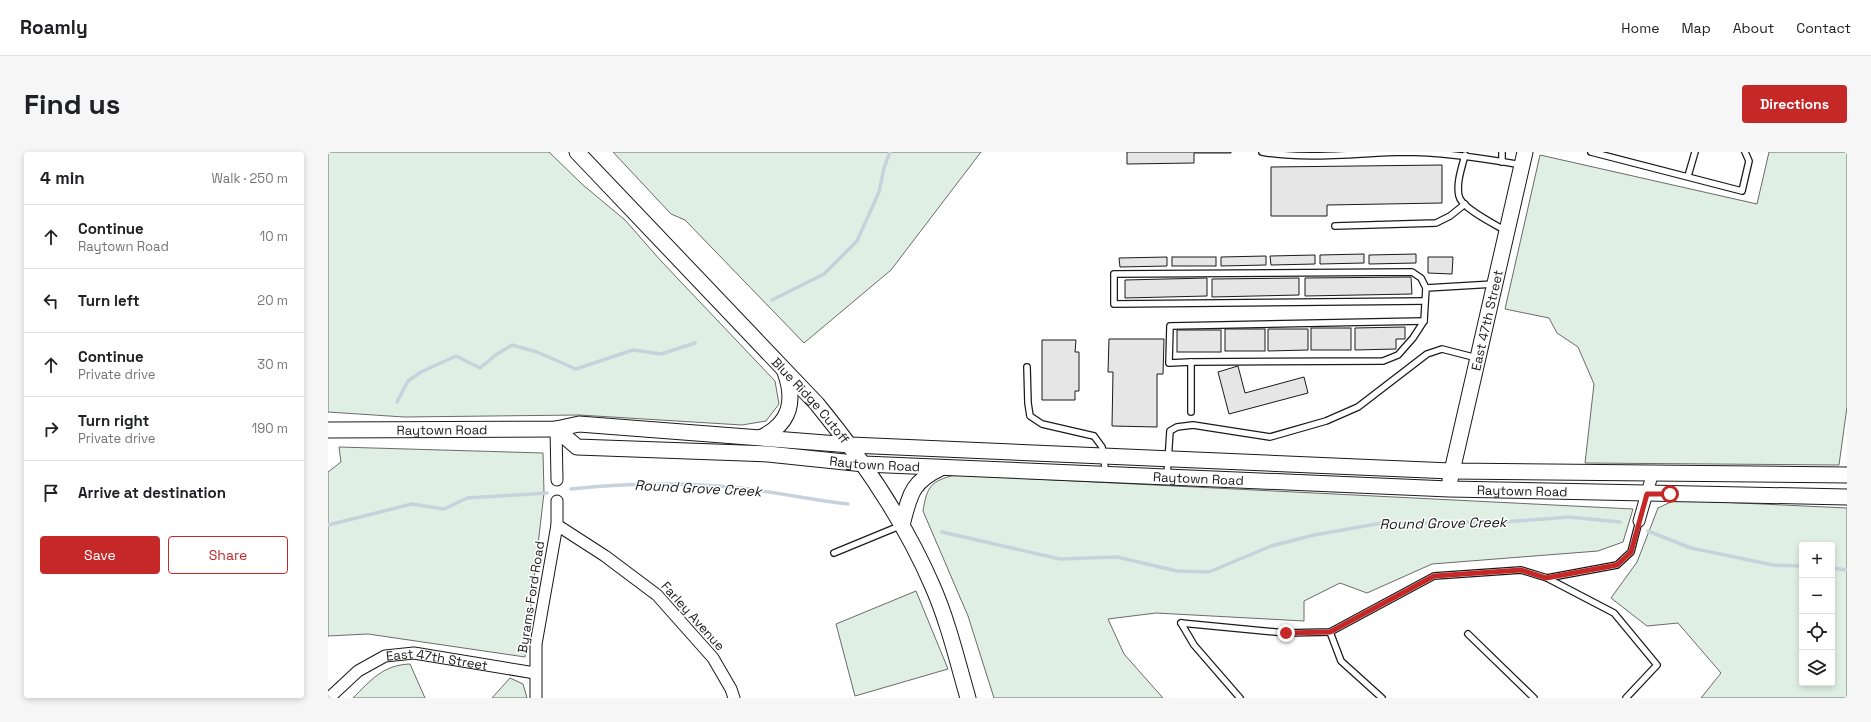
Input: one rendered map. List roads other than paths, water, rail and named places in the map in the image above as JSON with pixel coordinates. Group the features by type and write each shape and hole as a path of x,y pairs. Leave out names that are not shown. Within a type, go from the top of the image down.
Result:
{"main road":[{"name":"Blue Ridge Cutoff","path":"577,152 817,404 864,464 885,495 902,525 933,586 953,645 968,698"},
{"name":"East 47th Street","path":"1449,489 1451,471 1524,159"},
{"path":"762,437 771,432 780,424 790,406 790,385 785,371"},
{"name":"Raytown Road","path":"328,430 556,429 579,424 762,437 851,446 1451,471 1846,472"},
{"name":"Raytown Road","path":"556,429 577,447 768,454 864,464 1449,489 1847,497"},
{"path":"902,525 913,490 920,481 942,468"}],"street":[{"path":"556,429 557,480"},
{"path":"1639,521 1653,472"},
{"name":"Byrams Ford Road","path":"536,698 536,644 557,524 557,501"},
{"name":"Farley Avenue","path":"557,524 605,556 657,595 713,658 731,689 734,698"},
{"name":"East 47th Street","path":"329,698 358,671 385,656 414,653 535,673"}],"lane":[{"path":"1262,152 1316,156 1405,152 1465,155 1502,162 1524,159"},
{"path":"1502,152 1502,162"},
{"path":"1591,152 1611,154 1742,190 1749,161 1745,152"},
{"path":"1688,176 1695,152"},
{"path":"1465,155 1458,185 1459,196 1465,204 1485,219 1507,231"},
{"path":"1334,226 1436,224 1450,216 1465,204"},
{"path":"1424,321 1170,326 1169,363 1383,361 1398,355 1413,338 1424,321 1426,301 1426,288 1421,278 1412,272 1114,274 1114,304 1426,301"},
{"path":"1426,288 1494,284"},
{"path":"1167,477 1170,431 1177,427 1193,425 1270,437 1326,421 1358,407 1426,354 1442,349 1477,358"},
{"path":"1191,362 1191,412"},
{"path":"1027,366 1028,403 1030,416 1042,424 1094,436 1102,448 1106,475"},
{"path":"1546,578 1617,565 1631,552 1639,521"},
{"path":"834,553 902,525"},
{"path":"1240,698 1194,646 1181,623 1286,633 1330,632 1434,576 1521,570 1546,578 1614,613 1657,665 1626,698"},
{"path":"1330,632 1341,661 1382,698"},
{"path":"1468,634 1534,698"}],"waterway":[{"path":"772,300 824,274 857,241 879,192 884,168 890,152"},
{"path":"397,402 408,381 421,372 456,356 480,368 497,354 512,345 537,352 576,369 633,350 661,354 695,343"},
{"name":"Round Grove Creek","path":"571,489 634,484 719,486 848,504"},
{"name":"Round Grove Creek","path":"328,525 412,504 444,509 467,498 547,493"},
{"name":"Round Grove Creek","path":"942,532 1060,559 1117,557 1177,571 1209,572 1271,546 1314,535 1382,523 1503,522 1569,517 1620,522"},
{"name":"Round Grove Creek","path":"1648,531 1691,548 1773,565 1799,566"},
{"name":"Round Grove Creek","path":"1835,568 1847,570"}]}
